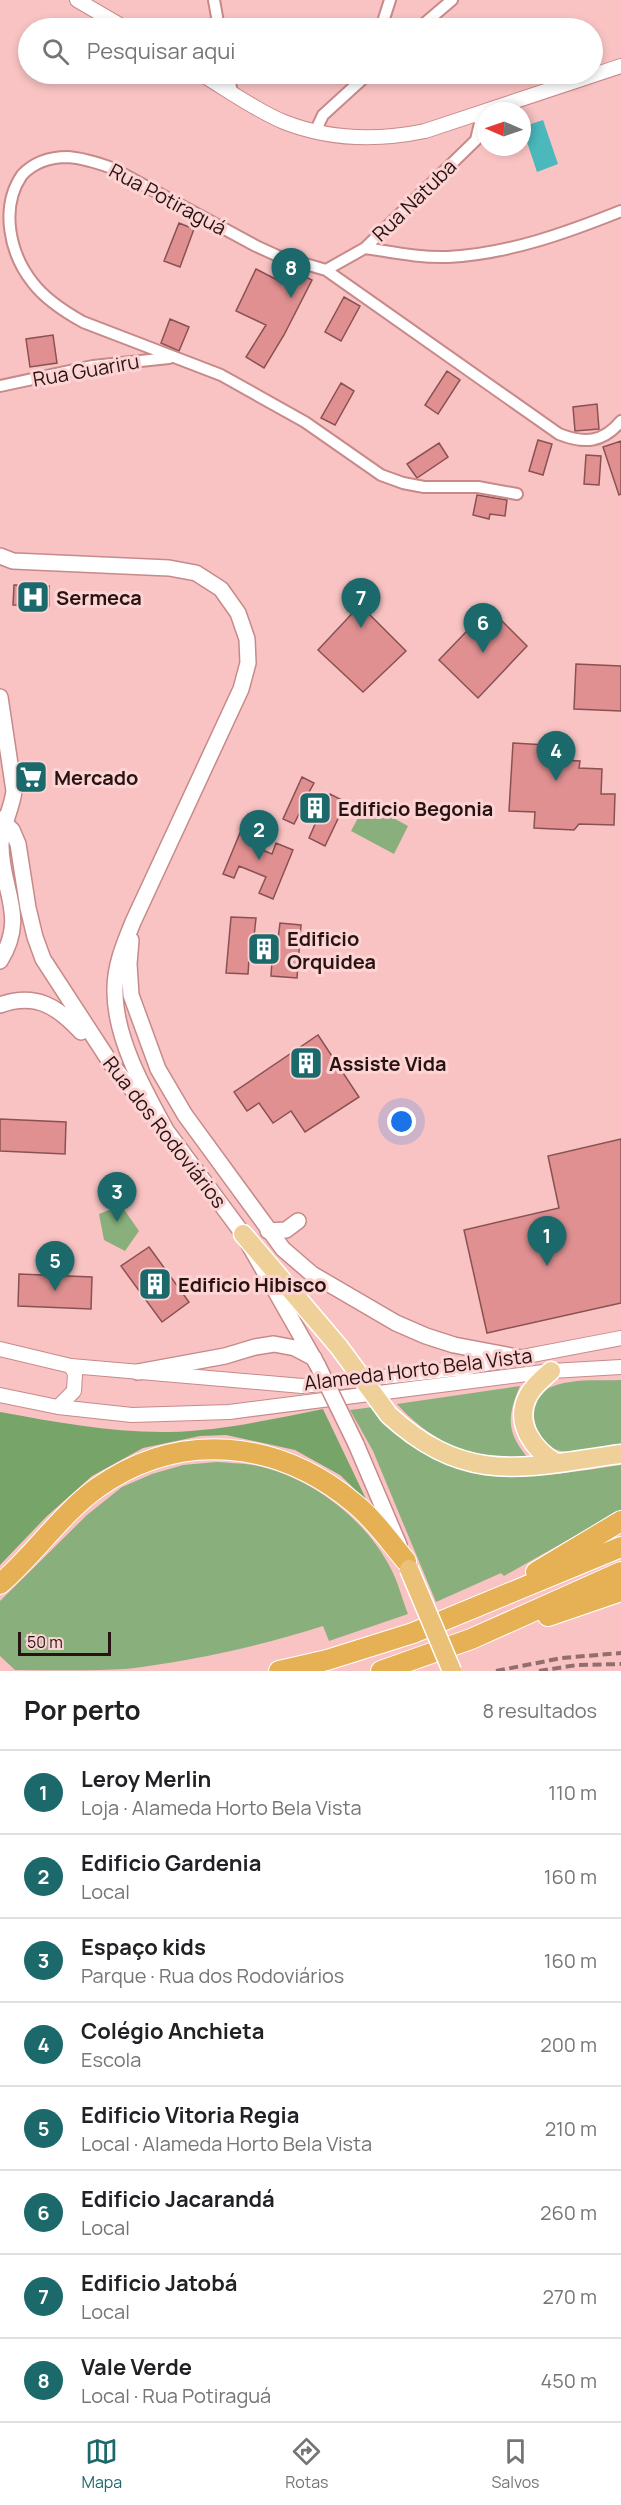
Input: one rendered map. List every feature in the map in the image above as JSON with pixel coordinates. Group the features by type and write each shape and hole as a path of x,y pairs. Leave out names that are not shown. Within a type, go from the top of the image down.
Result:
{"highway":[{"path":"0,1584 18,1569 95,1489 151,1460 182,1452 219,1448 256,1452 293,1464 311,1473 356,1505 407,1565"},
{"path":"483,1604 621,1521"},
{"path":"279,1671 327,1660 413,1633 621,1547"},
{"name":"Rua dos Rodoviários","path":"407,1565 452,1671"},
{"path":"471,1639 621,1572"},
{"path":"381,1671 471,1639 621,1592"}],"main road":[{"path":"4,561 169,568 196,573 221,589 238,613 247,639 248,663 241,689 133,922 120,953 116,972 117,1018 142,1087 165,1128"},
{"path":"0,697 14,791 3,822 1,842 1,862 13,921 13,934 0,961"},
{"path":"0,792 8,774 9,759"},
{"name":"Rua dos Rodoviários","path":"3,822 12,830 18,844 30,918 43,959 112,1065 165,1128 243,1234 316,1362 356,1444 407,1565"},
{"path":"133,922 129,983 148,1044 171,1094 283,1249 303,1268 396,1323 454,1345 522,1358"},
{"path":"0,1005 24,1001 44,1003 55,1007 112,1065"},
{"path":"193,1166 235,1182"},
{"path":"268,1231 286,1230 298,1221"},
{"path":"243,1234 339,1347 389,1415 409,1433 436,1449 477,1465 501,1468 621,1454"},
{"path":"138,1372 274,1344 295,1348 316,1362"},
{"path":"551,1371 528,1396 524,1409 524,1425 533,1444 541,1454 556,1463"}],"street":[{"path":"77,0 108,18"},
{"path":"214,0 217,18"},
{"path":"384,18 390,0"},
{"path":"431,18 452,0"},
{"path":"603,72 621,66"},
{"path":"218,84 284,122 315,132 346,137 397,137 425,131 477,114"},
{"path":"230,84 232,92"},
{"path":"315,132 323,115 357,84"},
{"path":"512,102 567,84"},
{"name":"Rua Natuba","path":"326,270 365,248 476,140 477,136"},
{"name":"Rua Potiraguá","path":"517,494 478,487 424,487 381,476 305,422 221,375 83,322 49,300 34,285 13,249 5,212 15,182 28,169 52,159 68,157 91,160 112,168 256,246 326,270 559,435 571,439 595,441 605,436 621,421"},
{"path":"365,248 428,256 476,253 544,240 621,211"},
{"name":"Rua Guariru","path":"0,386 93,366 173,357"},
{"name":"Alameda Horto Bela Vista","path":"0,1349 71,1366 302,1386 464,1368 621,1338"},
{"path":"58,1407 74,1391 75,1374 71,1366"},
{"name":"Alameda Horto Bela Vista","path":"0,1395 58,1407 132,1415 230,1412 551,1371 621,1367"}],"green space":[{"path":"366,803 408,826 394,854 351,831"},
{"path":"121,1205 139,1231 125,1251 104,1240 99,1214"},
{"path":"621,1380 621,1446 568,1452 551,1447 544,1440 538,1431 534,1411 536,1401 542,1393 551,1387 568,1382"},
{"path":"520,1386 513,1407 511,1424 516,1440 528,1458 491,1458 456,1448 424,1429 397,1404"},
{"path":"373,1407 401,1435 429,1455 457,1468 487,1474 517,1476 621,1465 621,1510 504,1576 501,1573 436,1602 373,1451 350,1410"},
{"path":"323,1409 367,1501 340,1475 295,1450 226,1435 200,1436 143,1448 92,1476 46,1517 0,1565 0,1412 105,1429 169,1432 227,1427"},
{"path":"216,1462 248,1464 274,1470 314,1488 350,1515 379,1549 393,1572 408,1614 329,1641 323,1626 226,1652 126,1669 15,1670 0,1656 0,1601 87,1515 122,1487 152,1474 183,1465"}],"water":[{"path":"543,120 558,164 537,172 531,154 531,124"}],"building":[{"path":"179,223 194,229 180,267 164,261"},
{"path":"256,269 285,284 292,270 312,280 264,368 246,357 266,325 236,311"},
{"path":"344,297 360,306 341,341 325,332"},
{"path":"170,319 189,327 179,351 161,343"},
{"path":"53,335 57,363 30,367 26,339"},
{"path":"447,371 460,380 438,414 425,405"},
{"path":"341,383 354,391 335,425 321,418"},
{"path":"597,404 599,429 575,431 573,407"},
{"path":"538,440 552,444 543,475 529,471"},
{"path":"621,441 621,494 619,495 603,447"},
{"path":"439,443 448,457 417,478 407,464"},
{"path":"586,455 601,456 599,485 584,484"},
{"path":"477,495 507,500 505,516 490,514 489,519 473,515"},
{"name":"Sermeca","path":"14,585 49,586 49,606 13,605"},
{"path":"360,605 406,651 363,692 318,650"},
{"path":"489,608 527,646 478,698 439,660"},
{"path":"576,664 621,666 621,711 574,709"},
{"path":"513,743 563,746 562,760 580,761 579,768 602,769 601,794 615,794 614,825 579,824 574,830 534,828 535,812 509,811"},
{"name":"Edificio Begonia","path":"302,777 314,783 308,794 326,803 330,794 346,802 325,846 309,838 316,822 299,814 294,824 283,819"},
{"path":"242,828 255,834 250,845 272,854 276,843 293,850 273,899 259,893 266,877 239,866 234,878 223,874"},
{"name":"Edificio Orquidea","path":"231,917 256,918 254,937 278,939 280,923 301,925 297,978 271,976 272,961 249,959 248,974 226,973"},
{"name":"Assiste Vida","path":"318,1035 359,1097 305,1132 291,1111 273,1123 259,1103 247,1111 234,1092"},
{"path":"0,1119 66,1122 65,1154 0,1151"},
{"path":"621,1139 621,1303 487,1333 464,1230 559,1208 548,1156"},
{"name":"Edificio Hibisco","path":"149,1247 189,1302 162,1322 121,1266"},
{"path":"19,1274 92,1277 91,1309 18,1306"}],"railway":[{"path":"496,1671 562,1658 621,1653"},
{"path":"539,1671 577,1665 621,1664"}],"place":[{"name":"Vale Verde","path":"291,298"},
{"name":"Sermeca","path":"33,597"},
{"name":"Edificio Jatobá","path":"361,628"},
{"name":"Edificio Jacarandá","path":"483,653"},
{"name":"Mercado","path":"31,777"},
{"name":"Colégio Anchieta","path":"556,781"},
{"name":"Edificio Begonia","path":"315,808"},
{"name":"Edificio Gardenia","path":"259,860"},
{"name":"Edificio Orquidea","path":"264,949"},
{"name":"Assiste Vida","path":"306,1063"},
{"name":"Espaço kids","path":"117,1222"},
{"name":"Leroy Merlin","path":"547,1266"},
{"name":"Edificio Hibisco","path":"155,1284"},
{"name":"Edificio Vitoria Regia","path":"55,1291"}]}
